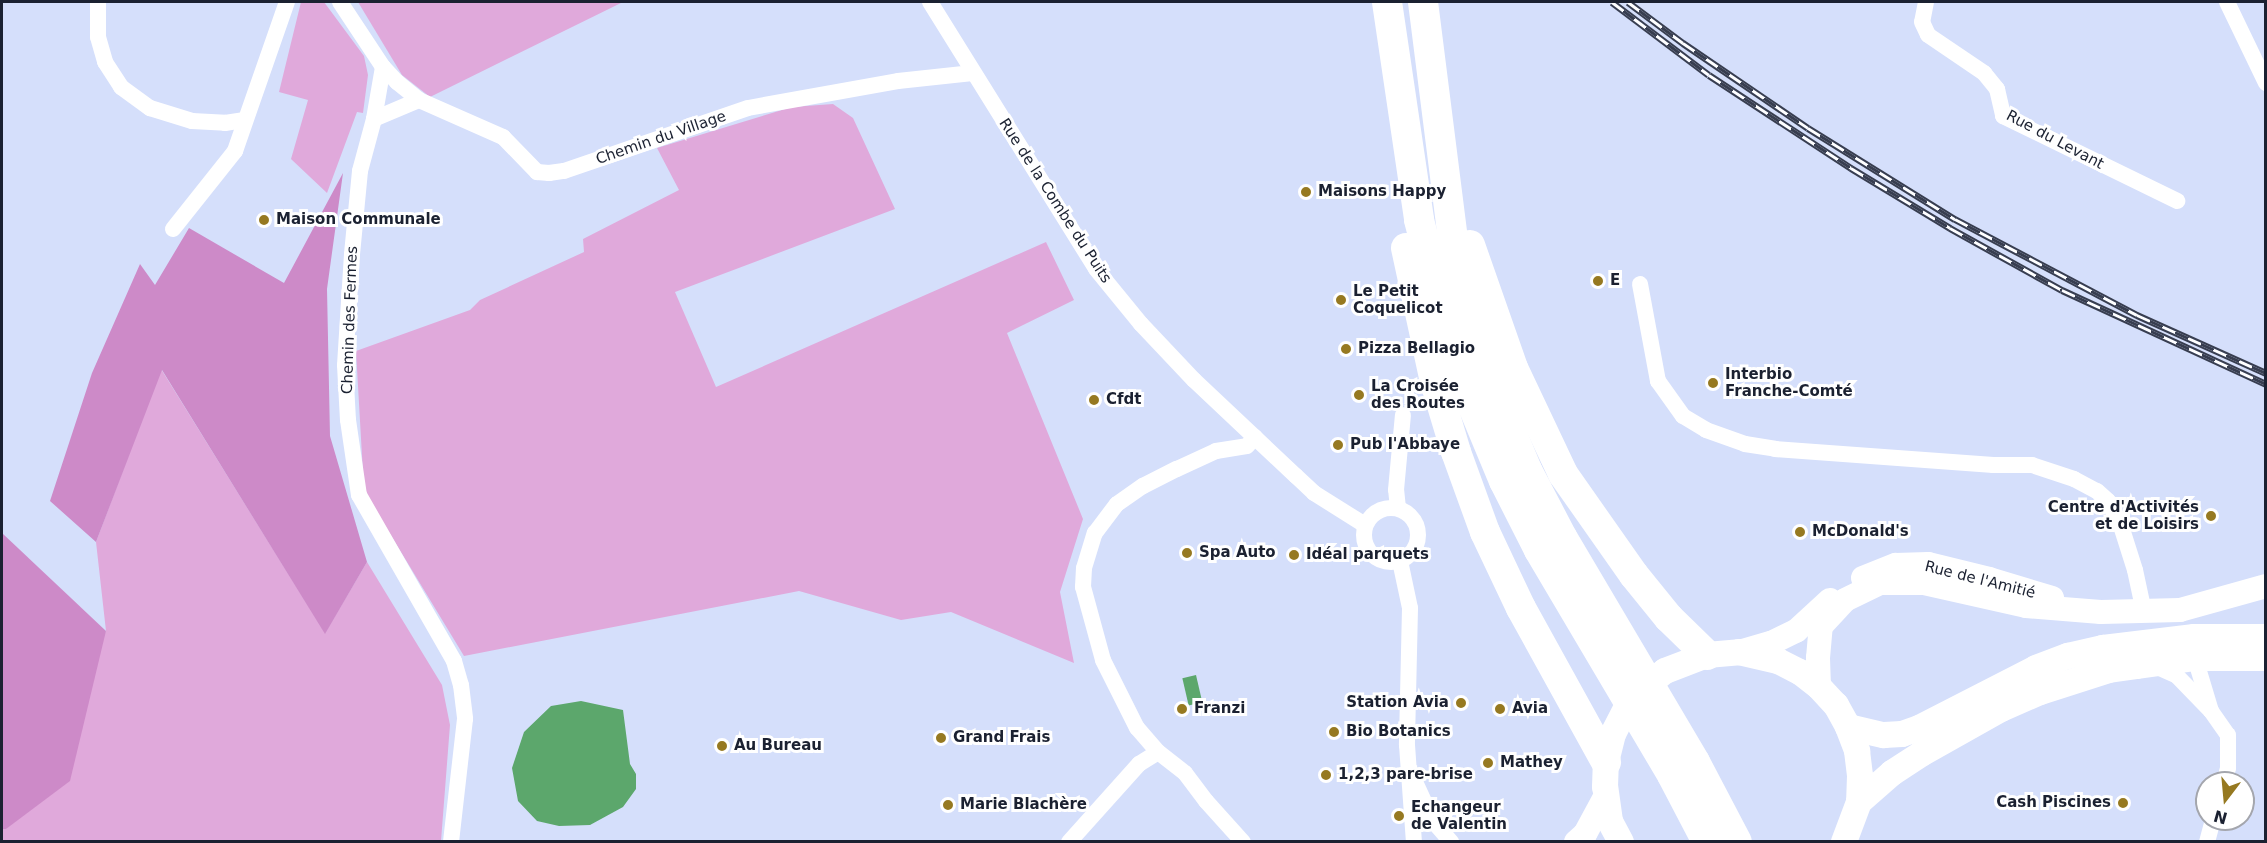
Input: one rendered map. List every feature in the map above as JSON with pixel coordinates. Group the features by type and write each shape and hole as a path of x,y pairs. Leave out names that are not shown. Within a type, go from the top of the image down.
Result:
{"highway":[{"path":"1387,2 1403,226 1424,340 1446,423 1485,532 1507,580 1606,762"},
{"path":"1387,2 1419,220 1449,336 1474,409 1504,481 1539,550 1672,775 1707,842"},
{"path":"1423,2 1437,125 1462,290 1511,435 1562,537 1695,762 1737,842"},
{"path":"1437,125 1490,306 1548,447 1612,547 1656,603 1707,655"}],"main road":[{"path":"1859,802 1901,767 2001,709 2109,670 2143,653 2194,637 2265,638"},
{"path":"1621,842 1610,821 1605,797 1606,762 1619,722 1644,688 1665,672 1707,655 1738,652 1778,661 1800,672 1820,687 1836,705 1848,727 1859,768 1859,802 1844,842"},
{"path":"1848,727 1884,735 1902,734 1919,728 2036,668 2068,656 2143,653 2195,658 2265,658"}],"street":[{"path":"98,2 98,37 105,62 121,87 150,108 192,121 225,123 245,120"},
{"path":"173,229 236,151 287,2"},
{"path":"340,2 383,67"},
{"name":"Rue de la Combe du Puits","path":"930,2 1096,269 1141,324 1194,380 1314,493 1365,525"},
{"name":"Rue du Levant","path":"1926,2 1922,22 1928,35 1984,73 1997,88 2003,116 2177,201"},
{"path":"2228,2 2265,83"},
{"name":"Chemin du Village","path":"383,67 419,100 503,137 537,172 549,173 564,171 748,108 846,90 973,73"},
{"name":"Chemin des Fermes","path":"383,67 374,118 360,171 345,365 348,420 358,495 454,661 461,686 465,719 451,842"},
{"path":"374,118 419,100"},
{"path":"1640,284 1658,381 1683,416 1706,430 1745,444 1775,449 1993,465 2032,465 2074,479 2097,491 2108,501 2122,528 2135,570 2144,612"},
{"path":"1398,508 1396,490 1403,416"},
{"path":"1244,842 1206,801 1185,773 1158,752 1137,728 1103,660 1083,587 1089,549 1104,519 1117,504 1143,486 1216,451 1247,446 1256,437"},
{"path":"1382,508 1398,508 1412,518 1418,533 1414,549 1400,561 1386,561 1372,554 1364,540 1365,525 1375,512 1382,508"},
{"path":"1400,561 1410,608 1407,721 1409,803 1414,842"},
{"name":"Rue de l'Amitié","path":"1738,652 1771,643 1796,631 1843,588 1896,565 1928,564 1989,579 2101,612"},
{"name":"Rue de l'Amitié","path":"1820,687 1818,658 1821,626 1845,600 1881,583 1924,583 2026,606 2101,612 2180,610 2265,586"},
{"path":"2143,653 2177,676 2211,711 2228,735 2227,771"},
{"path":"2195,658 2211,711"},
{"path":"1069,842 1139,764 1158,752"},
{"path":"1409,769 1433,821 1451,842"},
{"path":"1576,842 1586,834 1605,797"}],"shaded area":[{"path":"301,2 324,2 364,56 368,75 363,113 357,112 327,193 291,159 308,100 279,92"},
{"path":"358,2 623,2 430,97 402,75"},
{"path":"833,104 853,118 895,209 675,292 716,387 1046,242 1074,300 1007,333 1083,519 1060,592 1074,663 951,612 901,620 799,591 464,656 364,491 356,351 470,310 480,300 584,252 583,239 679,190 657,148 792,107"},
{"path":"343,173 327,289 330,436 367,562 325,634 162,370 96,542 50,501 92,373 140,264 155,285 189,228 284,283"},
{"path":"161,369 325,633 367,562 442,685 450,725 441,841 2,842 2,829 6,829 106,631 96,542"},
{"path":"2,533 106,631 70,781 6,829 2,829"},
{"path":"1196,675 1202,702 1189,705 1182,678"},
{"path":"581,701 623,710 630,764 636,774 636,789 623,807 590,825 559,826 537,821 518,801 512,768 524,732 551,706"}],"railway":[{"path":"1612,2 1709,75 1851,168 1950,228 2062,290 2266,384"},
{"path":"1628,2 1683,43 1808,128 1955,219 2137,315 2266,373"}],"place":[{"name":"Maisons Happy","path":"1306,192"},
{"name":"Maison Communale","path":"264,220"},
{"name":"E","path":"1598,281"},
{"name":"Le Petit Coquelicot","path":"1341,300"},
{"name":"Pizza Bellagio","path":"1346,349"},
{"name":"Interbio Franche-Comté","path":"1713,383"},
{"name":"La Croisée des Routes","path":"1359,395"},
{"name":"Cfdt","path":"1094,400"},
{"name":"Pub l'Abbaye","path":"1338,445"},
{"name":"Centre d'Activités et de Loisirs","path":"2211,516"},
{"name":"McDonald's","path":"1800,532"},
{"name":"Spa Auto","path":"1187,553"},
{"name":"Idéal parquets","path":"1294,555"},
{"name":"Station Avia","path":"1461,703"},
{"name":"Franzi","path":"1182,709"},
{"name":"Avia","path":"1500,709"},
{"name":"Bio Botanics","path":"1334,732"},
{"name":"Grand Frais","path":"941,738"},
{"name":"Au Bureau","path":"722,746"},
{"name":"Mathey","path":"1488,763"},
{"name":"1,2,3 pare-brise","path":"1326,775"},
{"name":"Cash Piscines","path":"2123,803"},
{"name":"Marie Blachère","path":"948,805"},
{"name":"Echangeur de Valentin","path":"1399,816"}]}
